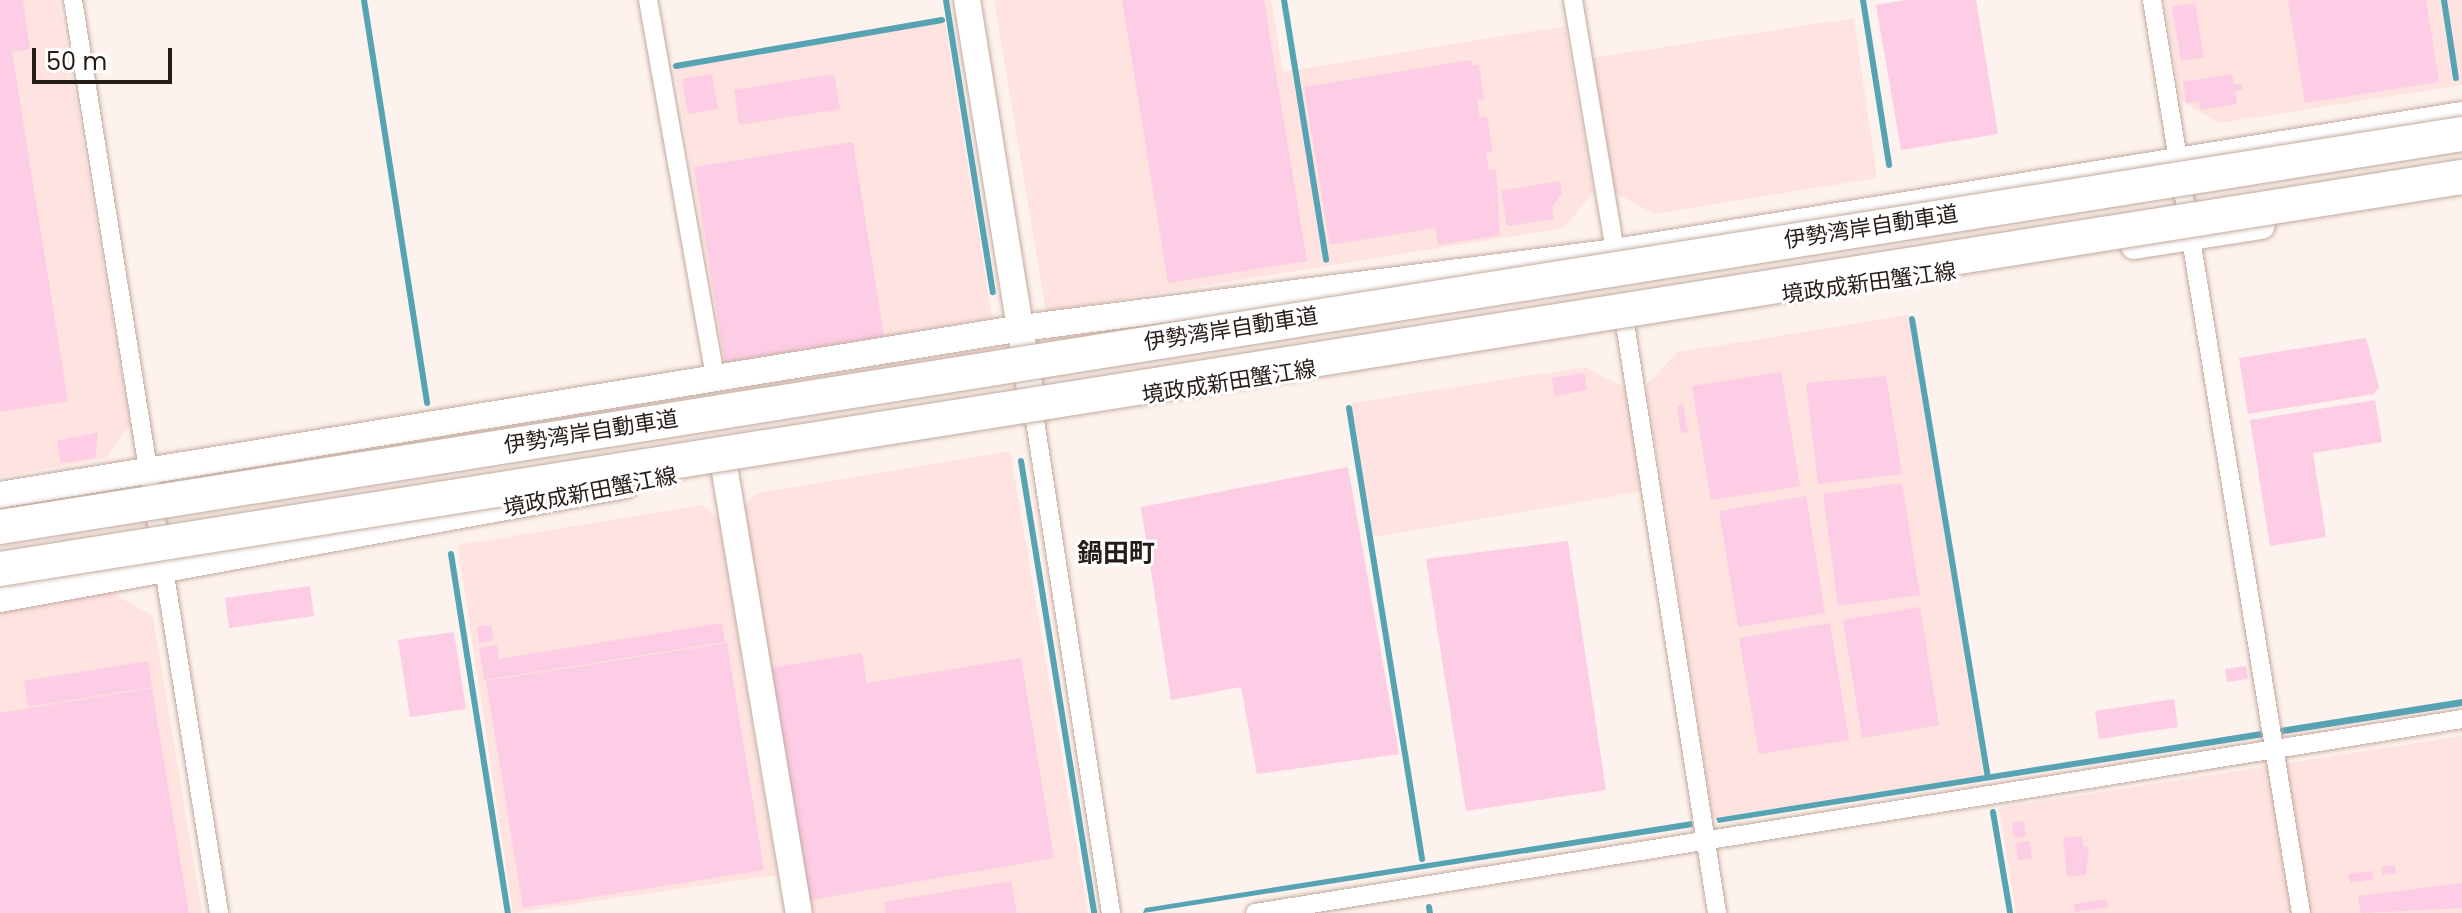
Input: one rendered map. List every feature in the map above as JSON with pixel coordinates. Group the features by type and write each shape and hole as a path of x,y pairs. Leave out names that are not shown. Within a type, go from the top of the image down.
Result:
{"highway":[{"name":"伊勢湾岸自動車道","path":"0,527 2462,134"},
{"name":"伊勢湾岸自動車道","path":"0,569 2462,177"}],"main road":[{"path":"967,0 1034,414"},
{"path":"0,495 1022,328 1615,252 2462,115"},
{"name":"境政成新田蟹江線","path":"0,599 163,573 724,466 1034,414 1624,317 2191,238 2462,191"},
{"path":"724,466 799,913"}],"street":[{"path":"73,0 219,913"},
{"path":"648,0 715,378"},
{"path":"1573,0 1615,252"},
{"path":"2152,0 2301,913"},
{"path":"1624,317 1717,913"},
{"path":"1034,414 1111,913"},
{"path":"1255,913 1705,842 2274,743 2462,719"}],"shaded area":[{"path":"0,0 59,0 130,424 106,458 0,477"},
{"path":"994,0 1271,0 1283,72 1565,26 1593,192 1564,228 1046,311"},
{"path":"2165,0 2462,0 2462,85 2220,123 2181,101"},
{"path":"1854,18 1877,178 1654,214 1614,192 1592,58"},
{"path":"945,22 992,318 724,364 675,69"},
{"path":"1909,315 1984,775 1713,818 1646,385 1678,352"},
{"path":"1585,367 1628,389 1645,491 1373,537 1351,403"},
{"path":"1010,451 1088,913 807,913 743,506 757,493"},
{"path":"702,505 718,517 777,875 513,913 458,545"},
{"path":"108,591 153,616 202,913 0,913 0,609"},
{"path":"2462,736 2462,913 2016,913 1999,808"}],"water":[{"path":"2462,699 2462,706 1718,823 1716,818"},
{"path":"1692,821 1693,827 1143,913 1145,908"}],"building":[{"path":"0,0 23,0 30,49 12,52 68,401 0,412"},
{"path":"1122,0 1264,0 1307,261 1168,283"},
{"path":"1906,0 1976,0 1998,134 1901,150 1876,5"},
{"path":"2288,0 2426,0 2439,82 2305,103"},
{"path":"2195,3 2204,57 2181,61 2172,7"},
{"path":"1471,60 1472,66 1479,64 1484,99 1477,100 1480,118 1487,116 1493,151 1486,152 1489,170 1496,169 1500,235 1438,245 1435,228 1330,245 1304,87"},
{"path":"712,74 718,109 688,114 682,79"},
{"path":"834,74 840,109 739,125 734,90"},
{"path":"2232,74 2234,84 2241,83 2243,90 2235,91 2237,104 2200,110 2199,101 2186,103 2183,82"},
{"path":"853,142 884,336 725,362 694,167"},
{"path":"1560,181 1562,194 1552,207 1554,219 1507,226 1501,191"},
{"path":"2366,338 2379,387 2374,394 2248,414 2239,358"},
{"path":"1781,372 1800,486 1711,500 1692,386"},
{"path":"1584,373 1587,390 1555,396 1552,378"},
{"path":"1886,376 1902,474 1818,484 1806,383"},
{"path":"2375,400 2382,442 2313,453 2326,537 2270,546 2250,420"},
{"path":"1683,404 1688,432 1681,433 1677,406"},
{"path":"98,432 95,458 61,463 57,441"},
{"path":"1348,467 1399,754 1257,774 1241,687 1171,700 1141,507"},
{"path":"1902,483 1920,595 1838,606 1823,494"},
{"path":"1806,496 1825,613 1738,627 1719,511"},
{"path":"1568,541 1606,790 1466,811 1426,559"},
{"path":"310,586 314,616 229,628 225,598"},
{"path":"1920,607 1939,725 1862,738 1843,620"},
{"path":"722,623 725,642 484,680 479,648 497,645 499,659"},
{"path":"1830,623 1849,740 1759,754 1739,638"},
{"path":"491,625 494,640 479,643 477,627"},
{"path":"454,632 466,709 410,717 398,640"},
{"path":"727,643 764,870 523,908 486,681"},
{"path":"862,653 867,683 1021,658 1054,858 810,900 771,668"},
{"path":"148,661 152,687 28,707 24,681"},
{"path":"2246,666 2248,679 2227,682 2225,669"},
{"path":"152,688 189,913 0,913 0,713"},
{"path":"2174,699 2178,727 2099,739 2095,711"},
{"path":"2024,821 2026,837 2014,838 2012,823"},
{"path":"2082,836 2084,847 2089,847 2086,875 2067,877 2063,838"},
{"path":"2029,841 2032,858 2018,860 2016,843"},
{"path":"2395,865 2396,873 2382,875 2381,867"},
{"path":"2372,871 2373,879 2350,883 2348,874"},
{"path":"1011,881 1017,913 886,913 884,902"},
{"path":"2462,883 2462,908 2361,913 2358,896"},
{"path":"2107,899 2108,907 2075,912 2074,904"}],"waterway":[{"path":"364,0 427,403"},
{"path":"946,0 993,292"},
{"path":"1284,0 1326,260"},
{"path":"1863,0 1889,165"},
{"path":"2444,0 2456,78"},
{"path":"676,66 942,20"},
{"path":"1912,319 1988,777"},
{"path":"1349,408 1422,859"},
{"path":"1021,461 1094,913"},
{"path":"451,554 508,913"},
{"path":"1993,812 2010,913"},
{"path":"1429,907 1430,913"}],"district":[{"name":"鍋田町","path":"1116,554"}]}
